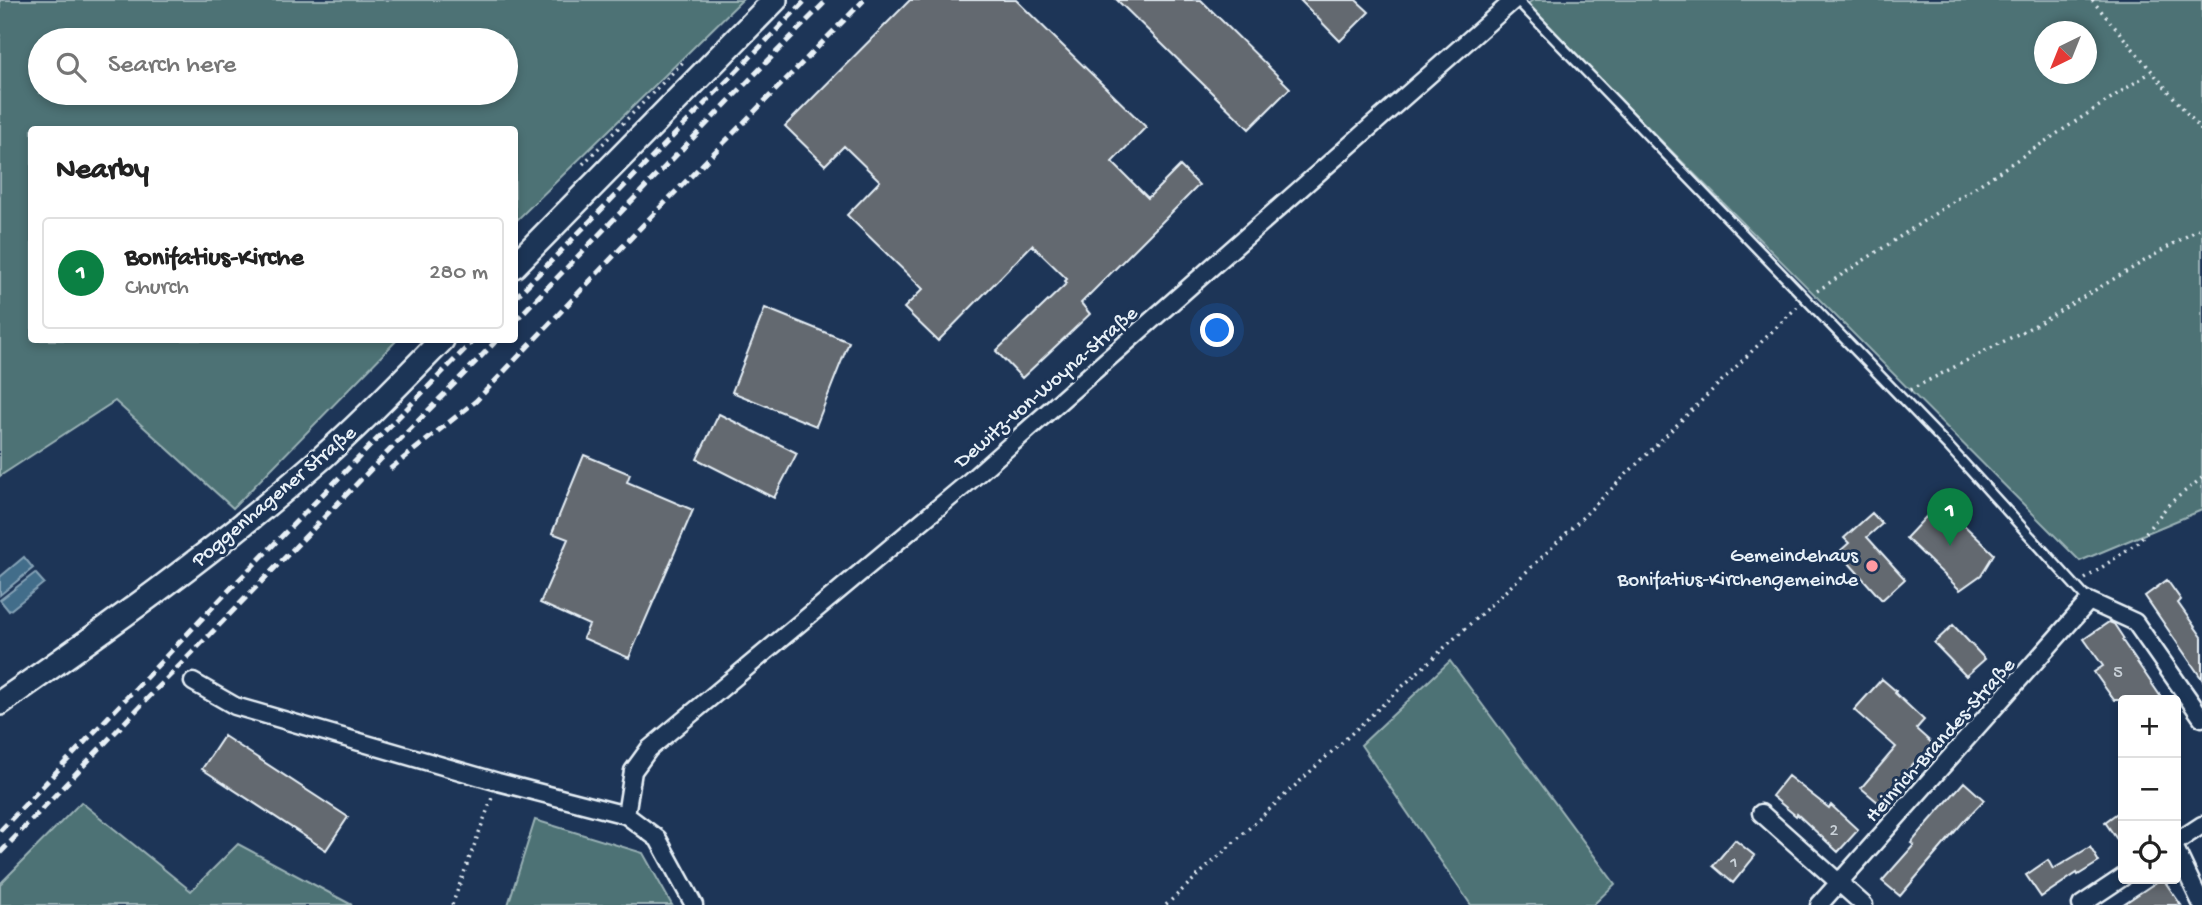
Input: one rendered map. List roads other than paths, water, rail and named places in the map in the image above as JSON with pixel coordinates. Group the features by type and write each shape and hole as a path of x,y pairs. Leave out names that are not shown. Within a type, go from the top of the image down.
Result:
{"street":[{"path":"518,262 775,0"},
{"name":"Dewitz-von-Woyna-Straße","path":"626,815 633,771 649,749 964,485 1516,0"},
{"name":"Poggenhagener Straße","path":"0,703 93,638 244,524 311,468 439,343"},
{"path":"2089,601 2134,622 2202,718"},
{"name":"Heinrich-Brandes-Straße","path":"1819,905 2089,601"},
{"path":"193,682 235,706 498,782 626,815 658,839 694,905"},
{"path":"1761,813 1864,905"},
{"path":"2181,839 2202,825"},
{"path":"2181,861 2202,905"},
{"path":"2081,905 2118,880"}],"lane":[{"path":"1516,0 1949,447 2089,601"}],"water":[{"path":"24,557 33,568 0,595 0,577"},
{"path":"35,573 44,583 9,611 0,600"}],"railway":[{"path":"518,295 806,0"},
{"path":"518,318 827,0"},
{"path":"390,469 476,401 646,222 864,0"},
{"path":"0,831 232,587 471,343"},
{"path":"0,853 494,343"}],"place":[{"name":"Bonifatius-Kirche","path":"1950,546"},
{"name":"Gemeindehaus Bonifatius-Kirchengemeinde","path":"1872,566"}]}
